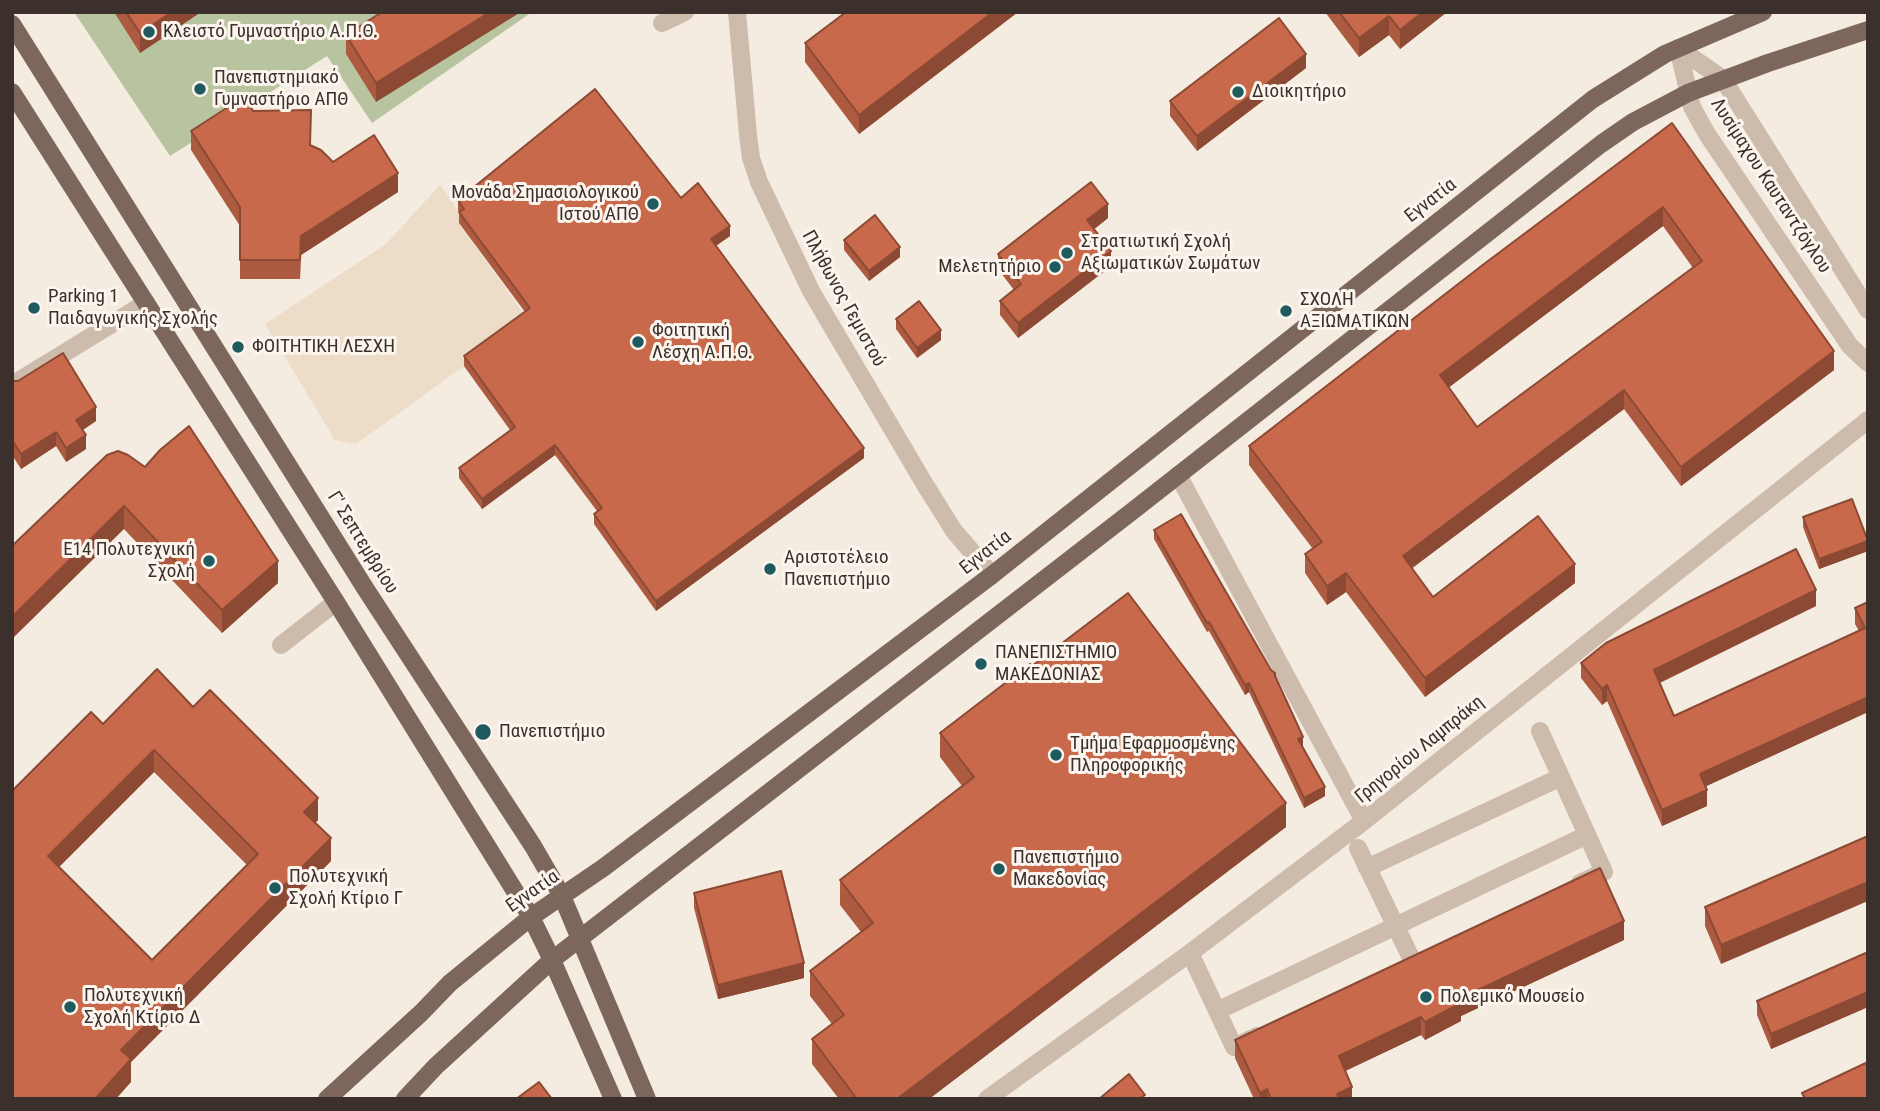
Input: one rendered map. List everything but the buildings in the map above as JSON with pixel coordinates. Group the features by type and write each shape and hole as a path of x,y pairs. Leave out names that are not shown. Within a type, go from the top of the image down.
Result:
{"main road":[{"name":"Εγνατία","path":"327,1099 450,983 531,917 687,805 992,575 1593,99 1678,48 1763,12"},
{"name":"Γ' Σεπτεμβρίου","path":"12,24 365,588 533,846 562,897 647,1099"},
{"path":"405,1099 436,1066 579,938 1601,144 1633,122 1688,93 1868,30"},
{"path":"12,92 336,602 531,917 613,1099"}],"street":[{"path":"662,23 685,12"},
{"name":"Πλήθωνος Γεμιστού","path":"737,12 751,158 760,182 811,291 923,483 954,531 992,575"},
{"name":"Λυσίμαχου Καυταντζόγλου","path":"1678,48 1723,79 1868,310"},
{"name":"Λυσίμαχου Καυταντζόγλου","path":"1678,48 1692,107 1707,134 1850,346 1868,363"},
{"path":"12,385 146,303"},
{"name":"Γρηγορίου Λαμπράκη","path":"987,1099 1190,953 1364,821 1868,420"},
{"path":"1178,475 1364,821"},
{"path":"281,645 336,602"},
{"path":"1539,731 1604,872 1568,889"},
{"path":"1367,868 1561,777"},
{"path":"1217,1011 1587,835"},
{"path":"1358,848 1413,962"},
{"path":"1190,953 1234,1047 1269,1030"}],"green space":[{"name":"Πανεπιστημιακό Γυμναστήριο ΑΠΘ","path":"74,12 532,12 372,123 327,56 170,156"}],"shaded area":[{"path":"440,185 464,219 459,223 528,320 356,444 335,440 265,324 386,244"}],"place":[{"name":"Κλειστό Γυμναστήριο Α.Π.Θ.","path":"149,32"},
{"name":"Πανεπιστημιακό Γυμναστήριο ΑΠΘ","path":"200,89"},
{"name":"Διοικητήριο","path":"1238,92"},
{"name":"Μονάδα Σημασιολογικού Ιστού ΑΠΘ","path":"653,204"},
{"name":"Στρατιωτική Σχολή Αξιωματικών Σωμάτων","path":"1067,253"},
{"name":"Μελετητήριο","path":"1055,267"},
{"name":"Parking 1 Παιδαγωγικής Σχολής","path":"34,308"},
{"name":"ΣΧΟΛΗ ΑΞΙΩΜΑΤΙΚΩΝ","path":"1286,311"},
{"name":"Φοιτητική Λέσχη Α.Π.Θ.","path":"638,342"},
{"name":"ΦΟΙΤΗΤΙΚΗ ΛΕΣΧΗ","path":"238,347"},
{"name":"E14 Πολυτεχνική Σχολή","path":"209,561"},
{"name":"Αριστοτέλειο Πανεπιστήμιο","path":"770,569"},
{"name":"ΠΑΝΕΠΙΣΤΗΜΙΟ ΜΑΚΕΔΟΝΙΑΣ","path":"981,664"},
{"name":"Πανεπιστήμιο","path":"483,732"},
{"name":"Τμήμα Εφαρμοσμένης Πληροφορικής","path":"1056,755"},
{"name":"Πανεπιστήμιο Μακεδονίας","path":"999,869"},
{"name":"Πολυτεχνική Σχολή Κτίριο Γ","path":"275,888"},
{"name":"Πολεμικό Μουσείο","path":"1426,997"},
{"name":"Πολυτεχνική Σχολή Κτίριο Δ","path":"70,1007"}]}
